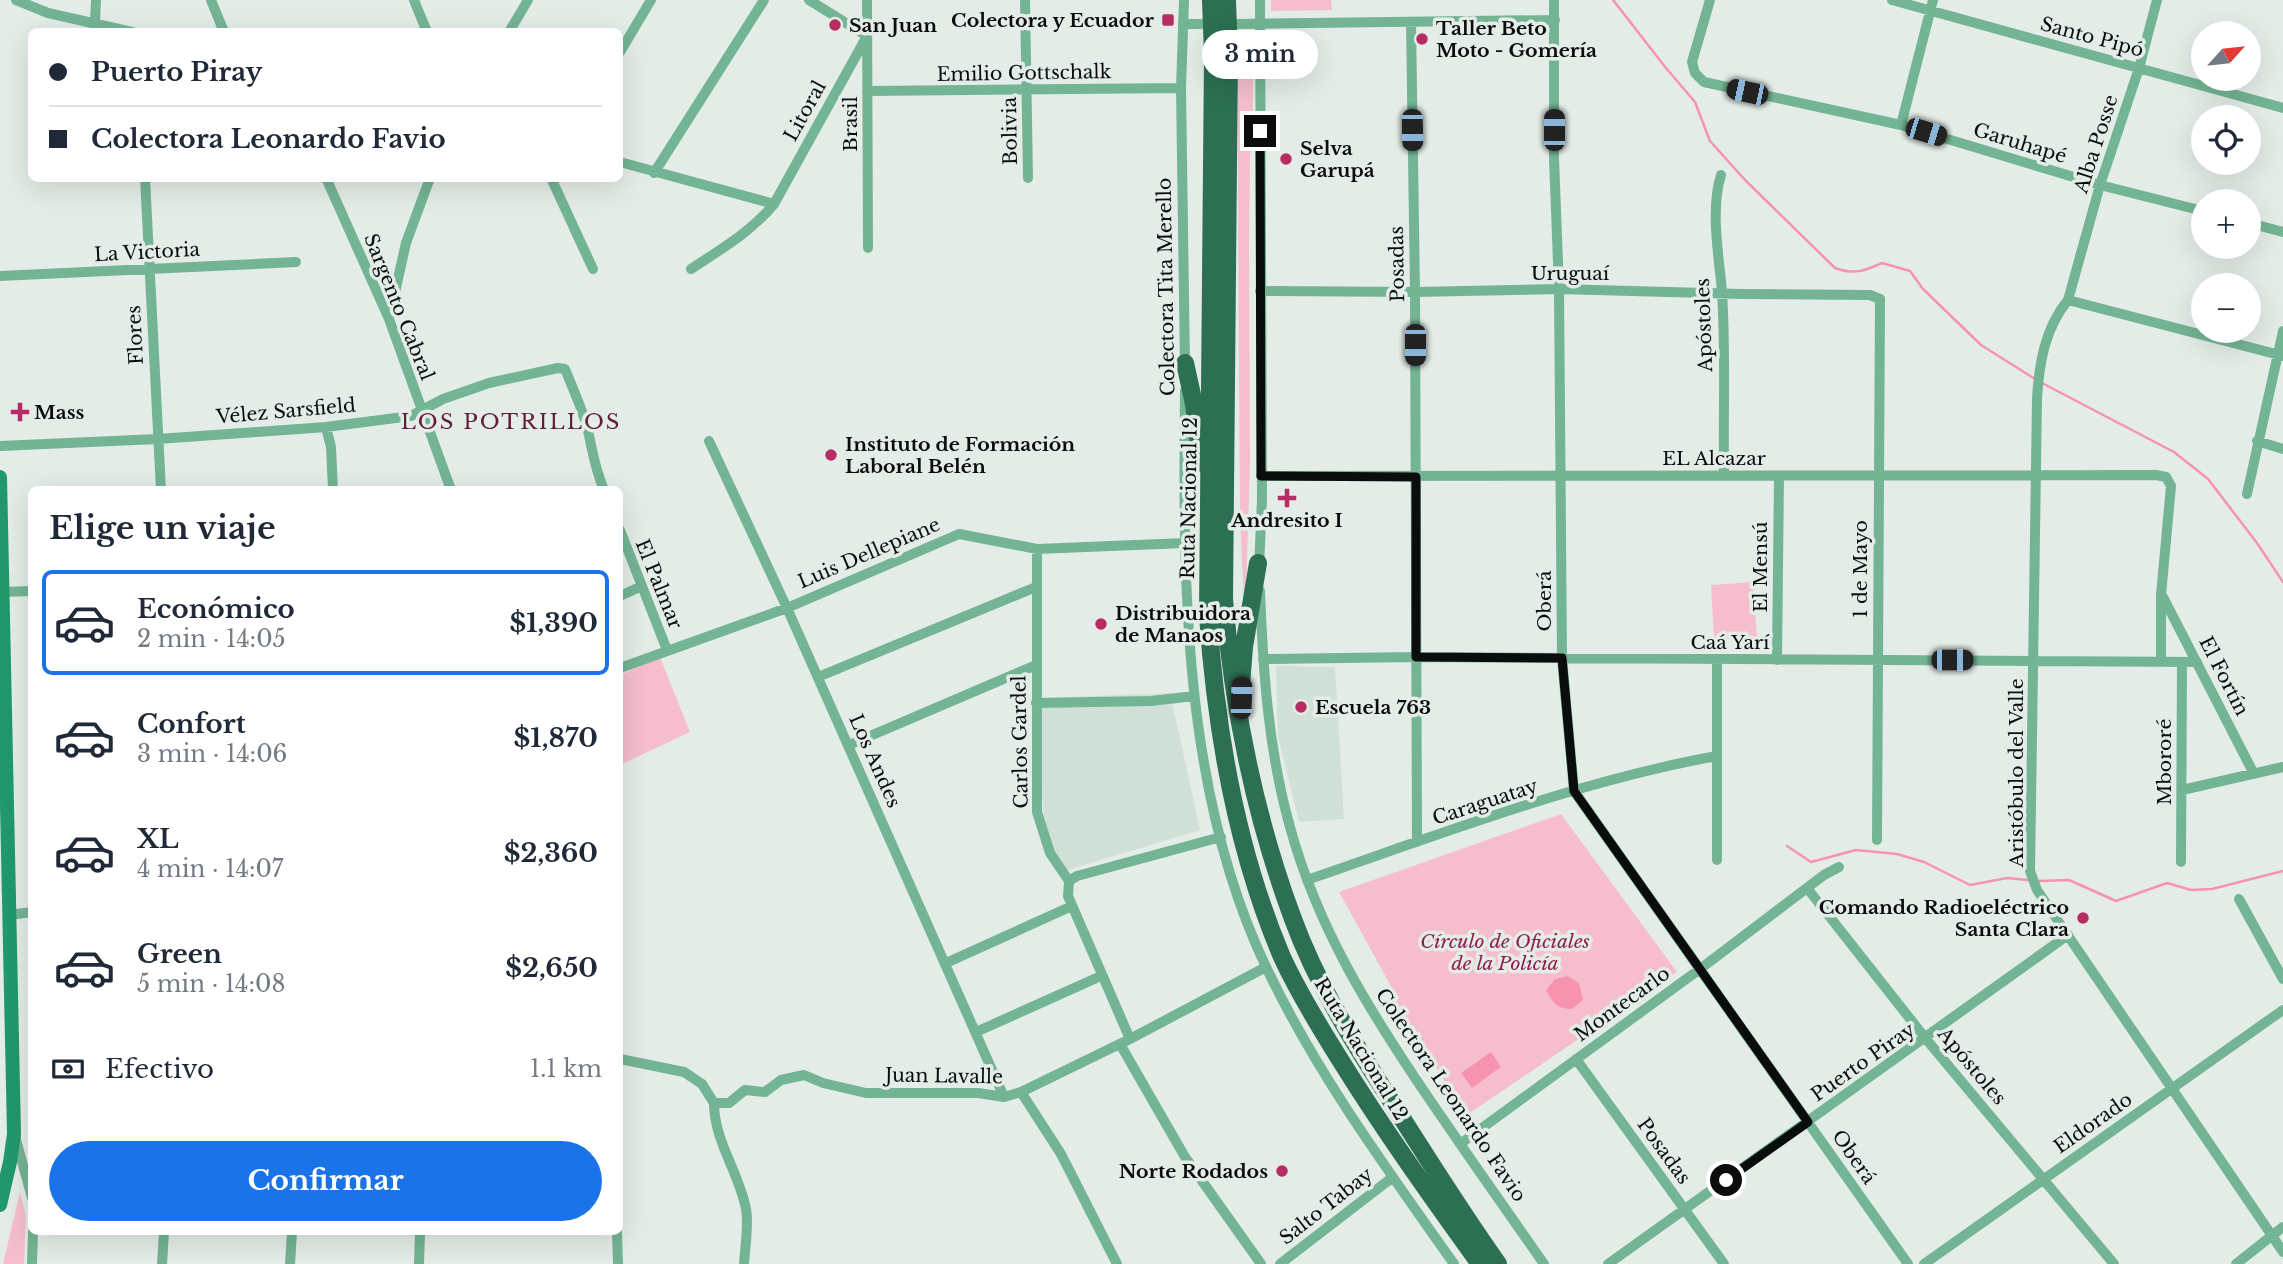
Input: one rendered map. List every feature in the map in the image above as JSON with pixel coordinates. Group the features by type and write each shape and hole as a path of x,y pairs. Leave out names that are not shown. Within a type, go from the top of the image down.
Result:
{"highway":[{"name":"Ruta Nacional 12","path":"1219,0 1224,600 1229,657 1240,720 1272,858 1293,921 1332,1005 1453,1200 1498,1264"},
{"name":"Ruta Nacional 12","path":"1221,54 1208,616 1211,662 1229,782 1250,865 1283,958 1314,1019 1401,1154 1480,1264"},
{"path":"1185,363 1194,404 1210,545"},
{"path":"1240,720 1244,647 1258,563"},
{"path":"1401,1154 1428,1205 1466,1264"}],"main road":[{"path":"0,477 14,1133 0,1205"}],"street":[{"path":"16,0 48,12 116,28"},
{"path":"95,23 96,0"},
{"path":"211,0 222,28"},
{"path":"414,0 425,28"},
{"path":"511,28 528,0"},
{"path":"623,47 651,0"},
{"path":"654,173 764,0"},
{"path":"809,0 867,36"},
{"name":"Brasil","path":"867,0 868,248"},
{"name":"Bolivia","path":"1025,0 1028,178"},
{"name":"Colectora Tita Merello","path":"1184,0 1181,88 1186,604 1194,696 1220,837 1244,915 1266,967 1302,1039 1454,1264"},
{"path":"1258,563 1261,476 1260,0"},
{"name":"Oberá","path":"1554,0 1562,658 1574,791 1908,1264"},
{"name":"Garuhapé","path":"1710,0 1692,62 1695,73 1704,82 1900,125 2101,185 2191,208"},
{"name":"Santo Pipó","path":"1892,0 1932,5 2139,68 2283,108"},
{"name":"Alba Posse","path":"2065,304 2139,68 2157,0"},
{"path":"1900,125 1932,5"},
{"path":"1238,24 1555,20"},
{"name":"Posadas","path":"1410,22 1415,292 1417,842"},
{"path":"1183,24 1201,24"},
{"name":"Litoral","path":"691,269 743,235 761,220 774,204 867,36"},
{"name":"Emilio Gottschalk","path":"867,91 1181,88"},
{"path":"623,163 774,204"},
{"name":"Apóstoles","path":"1721,175 1717,187 1717,251 1722,293 1724,475"},
{"name":"Flores","path":"145,182 161,486"},
{"name":"Sargento Cabral","path":"329,182 389,319 450,486"},
{"path":"389,319 406,243 429,182"},
{"path":"553,182 593,270"},
{"path":"2261,226 2283,232"},
{"name":"La Victoria","path":"0,276 296,262"},
{"name":"Uruguaí","path":"1260,291 1559,289 1870,295 1880,299"},
{"name":"1 de Mayo","path":"1877,840 1880,299"},
{"path":"2065,304 2280,355"},
{"name":"Aristóbulo del Valle","path":"2065,304 2050,325 2038,376 2030,871 2037,890 2283,1252"},
{"path":"2247,494 2280,355 2283,331"},
{"name":"Vélez Sarsfield","path":"0,446 158,439 326,427 411,416 443,399 489,383 558,368 565,369 588,430 591,455 603,486"},
{"path":"326,427 331,447 332,486"},
{"name":"Los Andes","path":"709,441 849,745 1004,1097"},
{"path":"2258,442 2283,449"},
{"name":"EL Alcazar","path":"1261,476 2156,475 2166,477 2171,486 2161,595"},
{"name":"El Mensú","path":"1777,660 1779,476"},
{"name":"Luis Dellepiane","path":"623,667 787,608 960,534 1037,549 1185,543"},
{"name":"El Palmar","path":"623,538 667,650"},
{"name":"Carlos Gardel","path":"1037,549 1037,812 1050,853 1069,881 1068,896 1125,1042 1185,1157 1261,1264"},
{"name":"Colectora Leonardo Favio","path":"1258,563 1263,660 1272,747 1290,827 1307,880 1335,946 1378,1024 1544,1264"},
{"path":"623,595 642,586"},
{"path":"818,677 1036,587"},
{"path":"1,592 28,591"},
{"path":"2161,595 2161,662"},
{"name":"El Fortín","path":"2161,595 2254,774"},
{"name":"Caá Yarí","path":"1263,660 1416,657 2197,662"},
{"path":"1717,659 1717,860"},
{"name":"Mbororé","path":"2181,862 2182,662"},
{"path":"849,745 1036,665"},
{"path":"1036,703 1150,701 1194,696"},
{"name":"Caraguatay","path":"1307,880 1574,791 1657,767 1717,757"},
{"path":"2182,790 2283,767"},
{"path":"1069,881 1077,876 1220,837"},
{"name":"Montecarlo","path":"1460,1144 1839,867"},
{"name":"Apóstoles","path":"1807,888 1926,1039 2114,1264"},
{"path":"2239,899 2283,979"},
{"path":"946,963 1072,906"},
{"path":"9,915 28,913"},
{"name":"Puerto Piray","path":"1608,1264 2068,935"},
{"name":"Juan Lavalle","path":"714,1103 729,1103 745,1090 765,1092 781,1080 804,1075 823,1083 866,1093 978,1093 1004,1097 1021,1092 1125,1042 1266,967"},
{"path":"976,1032 1101,976"},
{"name":"Eldorado","path":"1924,1264 2283,1010"},
{"name":"Posadas","path":"1576,1059 1724,1264"},
{"path":"623,1060 684,1072 702,1084 714,1103 719,1137 746,1210 744,1264"},
{"path":"1021,1092 1061,1154 1117,1264"},
{"path":"14,1133 28,1184"},
{"name":"Salto Tabay","path":"1280,1264 1393,1177"},
{"path":"2236,1264 2283,1227"},
{"path":"32,1264 33,1235"},
{"path":"162,1264 164,1235"},
{"path":"290,1264 292,1235"},
{"path":"419,1264 420,1235"},
{"path":"617,1235 618,1264"}],"shaded area":[{"path":"1276,666 1335,667 1344,819 1299,822 1278,737"},
{"path":"1170,693 1200,830 1061,872 1043,816 1040,698"},
{"path":"1568,976 1579,983 1583,1000 1572,1009 1556,1004 1546,990 1555,979"},
{"path":"1491,1052 1501,1067 1472,1088 1461,1073"}],"green space":[{"path":"1271,0 1331,0 1332,10 1271,11"},
{"path":"1237,44 1253,61 1249,240 1250,463 1245,620 1240,519"},
{"path":"1753,582 1757,637 1714,640 1711,585"},
{"path":"660,657 690,732 623,764 623,674"},
{"name":"Círculo de Oficiales de la Policía","path":"1561,814 1677,972 1464,1117 1413,1025 1407,1027 1392,988 1339,892"},
{"path":"20,1192 26,1216 24,1264 3,1264"}],"waterway":[{"path":"1613,0 1695,102 1710,141 1745,180 1835,268 1859,271 1882,263 1910,271 1923,289 1981,345 2035,379"},
{"path":"2040,382 2174,452 2208,479 2283,582"},
{"path":"1787,846 1811,862 1856,850 1897,854 1924,862 1970,885 2007,878 2028,880"},
{"path":"2038,881 2069,880 2116,901 2167,883 2191,890 2212,889 2283,871"}],"place":[{"name":"Colectora y Ecuador","path":"1168,20"},
{"name":"San Juan","path":"835,25"},
{"name":"Taller Beto Moto - Gomería","path":"1422,39"},
{"name":"Selva Garupá","path":"1286,159"},
{"name":"Mass","path":"20,412"},
{"name":"Instituto de Formación Laboral Belén","path":"831,455"},
{"name":"Andresito I","path":"1287,498"},
{"name":"Distribuidora de Manaos","path":"1101,624"},
{"name":"Escuela 763","path":"1301,707"},
{"name":"Comando Radioeléctrico Santa Clara","path":"2083,918"},
{"name":"Norte Rodados","path":"1282,1171"}],"district":[{"name":"LOS POTRILLOS","path":"511,422"}],"route":[{"path":"1260,131 1261,476 1416,477 1416,657 1562,658 1574,791 1808,1122 1726,1180"}]}
